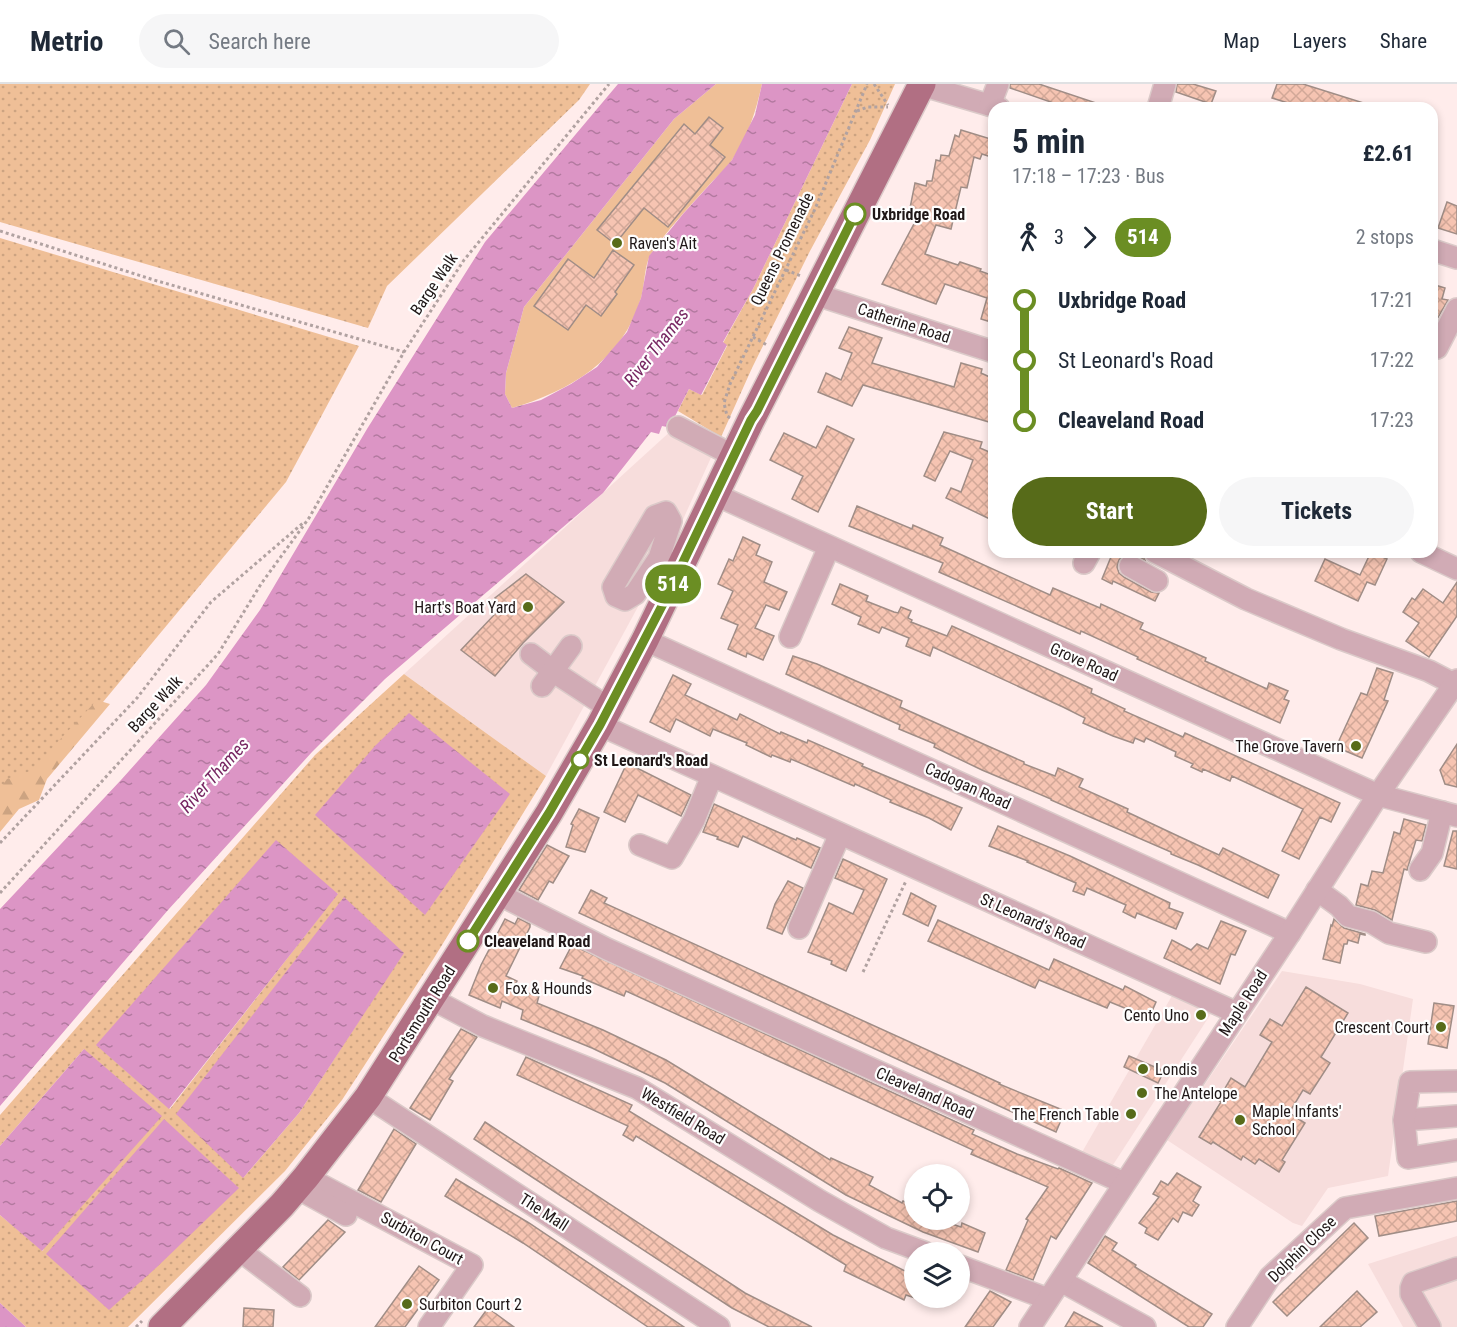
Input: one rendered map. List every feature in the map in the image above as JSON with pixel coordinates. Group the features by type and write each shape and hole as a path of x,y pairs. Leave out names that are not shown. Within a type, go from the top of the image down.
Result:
{"main road":[{"name":"Portsmouth Road","path":"162,1327 301,1182 369,1097 549,813 645,640 670,563 716,495 808,285 921,85"}],"street":[{"path":"995,102 998,84"},
{"path":"1160,102 1165,84"},
{"path":"921,85 988,105"},
{"path":"1438,252 1457,258"},
{"name":"Catherine Road","path":"808,285 988,348"},
{"path":"1438,346 1457,309"},
{"path":"678,427 734,456"},
{"name":"Grove Road","path":"716,495 1378,795 1449,814"},
{"path":"790,637 829,548"},
{"path":"1167,558 1246,599 1341,639 1455,682"},
{"path":"1434,558 1457,569"},
{"path":"1130,566 1157,581"},
{"name":"Cadogan Road","path":"645,640 1290,933"},
{"path":"548,678 571,645"},
{"name":"St Leonard's Road","path":"531,654 548,678 604,716 712,776 1237,1013"},
{"name":"Maple Road","path":"1030,1327 1290,933 1378,795 1455,682"},
{"path":"640,845 672,858 694,820 712,776"},
{"path":"1420,870 1432,853 1449,814"},
{"path":"799,928 840,834"},
{"path":"1317,890 1339,906 1348,916 1371,922 1389,933 1426,942"},
{"name":"Cleaveland Road","path":"498,894 618,953 1124,1184"},
{"name":"Westfield Road","path":"432,999 483,1026 637,1088 820,1201 886,1238 904,1245"},
{"path":"1457,1081 1410,1082 1404,1120 1408,1158 1457,1150"},
{"name":"The Mall","path":"369,1097 719,1327"},
{"path":"1404,1120 1457,1116"},
{"path":"301,1182 346,1215"},
{"name":"Surbiton Court","path":"301,1182 471,1265 429,1327"},
{"name":"Dolphin Close","path":"1237,1327 1270,1277 1345,1208 1457,1188"},
{"path":"238,1249 300,1296"},
{"path":"970,1270 1048,1299"},
{"path":"1430,1327 1412,1294 1413,1283 1454,1276"},
{"path":"1061,1281 1145,1327"}],"path":[{"name":"Barge Walk","path":"0,893 219,654 261,584 309,518 404,352 464,260 609,84"},
{"name":"Queens Promenade","path":"733,420 727,416 724,403 730,384 815,209 867,84"},
{"path":"857,111 868,107 889,107 874,84"},
{"path":"0,231 154,280 404,352"},
{"path":"785,269 808,285"},
{"path":"752,337 767,345"},
{"name":"Barge Walk","path":"0,843 137,698 211,602 309,518"},
{"path":"863,972 912,867"}],"shaded area":[{"path":"673,429 714,451 671,546 546,776 404,674"},
{"path":"1282,971 1360,984 1413,999 1388,1176 1328,1188 1302,1226 1293,1223 1167,1140"},
{"path":"1173,994 1212,1012 1111,1168 1081,1154"},
{"path":"1457,1236 1457,1327 1403,1327 1368,1264"}],"green space":[{"path":"0,84 590,84 579,100 387,286 368,328 0,222"},
{"name":"Raven's Ait","path":"716,84 762,84 751,124 730,163 679,218 651,254 641,298 633,320 608,356 592,370 554,392 512,408 505,394 506,373 524,307 674,119"},
{"path":"852,84 895,84 870,140 810,251 752,368 721,437 678,411 689,389 702,395 727,346 723,343 753,289"},
{"path":"0,238 359,346 286,482 29,791 0,795"},
{"path":"404,674 546,776 434,958 342,1100 285,1171 128,1327 26,1327 0,1303 0,1215 43,1251 84,1049 0,1146 0,1115 315,755","holes":["338,893 170,1109 97,1045","403,953 299,1113 243,1178"]},
{"path":"97,700 110,704 47,779 39,800 19,809 0,832 0,789 7,779 39,768 52,748"}],"water":[{"name":"River Thames","path":"618,84 716,84 674,119 524,307 506,373 505,394 512,408 541,400 597,367 627,332 641,298 649,256 732,160 755,115 762,84 852,84 753,289 723,342 727,345 701,395 689,389 671,424 667,427 662,426 659,434 651,432 603,493 385,679 312,752 168,910 0,1106 0,909 206,685 260,610 367,429 485,242"},
{"path":"409,713 510,794 425,915 315,815 375,746"},
{"path":"276,840 338,894 169,1109 96,1045"},
{"path":"344,897 404,953 299,1113 243,1178 176,1114"},
{"path":"84,1049 162,1116 42,1251 0,1215 0,1146"},
{"path":"164,1119 239,1188 109,1310 46,1254"},
{"path":"0,1303 26,1327 0,1327"}],"building":[{"path":"1010,84 1039,84 1093,102 1051,102 1010,88"},
{"path":"1177,84 1193,84 1216,91 1212,102 1176,92"},
{"path":"1277,84 1303,84 1360,102 1285,102 1272,98"},
{"path":"709,117 723,128 710,145 725,157 668,227 644,208 615,244 597,230 684,124 695,134"},
{"path":"961,130 988,138 988,156 982,154 980,159 974,157 967,188 961,187 951,229 936,225 925,254 958,265 960,262 988,274 988,321 981,319 987,298 945,284 936,304 882,284 916,220 908,218 915,183 926,186 927,181 932,181 936,160 940,161 941,155 949,156 955,135 959,137"},
{"path":"1447,202 1457,206 1457,234 1438,228"},
{"path":"613,250 634,265 601,316 586,305 568,330 534,306 568,259 594,278"},
{"path":"1438,286 1445,288 1442,299 1448,300 1438,318"},
{"path":"849,327 882,338 872,363 954,387 961,363 982,369 981,373 988,376 988,422 863,385 852,406 818,392 826,373 841,380 852,353 839,348"},
{"path":"827,426 854,439 818,512 792,499 803,476 770,460 784,433 816,448"},
{"path":"944,432 982,442 980,448 988,451 988,518 946,498 951,488 961,492 973,460 950,451 935,481 924,476"},
{"path":"857,506 912,529 913,525 943,538 940,545 1050,595 1053,588 1100,608 1101,604 1143,623 1140,629 1206,658 1205,661 1267,689 1269,683 1288,691 1284,699 1289,701 1280,723 1137,659 1138,657 1081,631 1080,634 939,572 943,563 849,526"},
{"path":"743,537 760,545 756,555 772,562 764,582 787,592 779,610 766,605 755,628 774,636 763,660 747,653 746,657 728,649 738,625 721,618 733,591 718,584 729,559 733,561"},
{"path":"1111,558 1121,558 1117,567 1119,573 1151,592 1159,593 1155,601 1113,581 1112,584 1102,579"},
{"path":"1368,558 1387,559 1375,585 1367,582 1358,601 1315,581 1325,559 1360,575"},
{"path":"526,574 564,602 523,643 495,676 461,650 495,614 498,602 495,598"},
{"path":"1457,582 1457,616 1429,657 1406,641 1419,623 1403,612 1412,598 1415,600 1423,589 1443,603"},
{"path":"840,584 868,596 866,601 894,612 898,613 901,607 911,611 908,618 912,620 911,622 947,636 952,626 1092,689 1091,693 1125,709 1124,711 1183,737 1185,733 1340,803 1331,822 1320,817 1299,859 1282,851 1303,809 1232,776 1230,781 1203,769 1202,772 1191,767 1193,764 1175,756 1176,752 1146,738 1144,742 1135,738 1133,743 1083,723 1085,718 933,647 930,656 906,646 909,638 882,627 879,633 858,624 861,617 832,604"},
{"path":"793,656 902,701 900,707 1024,762 1024,764 1055,776 1058,768 1083,779 1079,787 1128,809 1127,812 1219,855 1223,848 1279,875 1268,898 1171,854 1171,852 982,770 934,747 935,744 899,729 900,725 786,674"},
{"path":"1377,668 1393,673 1384,700 1388,701 1362,758 1336,747 1361,693 1367,695"},
{"path":"673,675 691,684 685,695 737,720 740,714 780,734 781,732 807,743 808,740 863,764 862,766 962,808 951,830 855,784 854,786 791,759 790,762 772,755 771,757 746,745 747,743 713,729 710,736 676,719 670,732 650,722"},
{"path":"1457,744 1457,787 1445,784 1440,770"},
{"path":"627,763 691,795 681,816 638,795 625,822 604,812"},
{"path":"714,804 796,840 797,838 820,848 811,868 743,836 738,847 703,832"},
{"path":"579,809 599,818 585,852 566,847 573,825 571,824"},
{"path":"1404,819 1426,825 1422,841 1416,840 1407,870 1404,869 1392,920 1375,910 1356,905 1361,884 1368,886 1372,871 1383,873 1394,832 1400,834"},
{"path":"998,826 1070,856 1170,903 1169,908 1183,913 1176,929 1137,913 1135,918 1123,912 1126,905 1087,888 1084,895 1073,891 1076,883 989,846"},
{"path":"1453,831 1457,831 1457,869 1444,866"},
{"path":"547,845 569,856 553,883 549,881 538,900 519,890"},
{"path":"843,859 887,879 846,971 831,964 832,961 808,952 829,903 853,914 864,890 835,878"},
{"path":"788,881 803,888 782,934 767,928 775,904"},
{"path":"591,890 607,898 604,903 999,1084 1065,1111 1056,1132 579,913"},
{"path":"911,893 936,906 928,926 903,914"},
{"path":"518,918 530,924 530,927 506,976 517,981 513,989 539,996 537,1003 603,1030 666,1060 830,1160 831,1158 873,1177 869,1185 902,1203 904,1201 904,1223 846,1195 665,1083 592,1048 521,1019 523,1010 502,1001 500,1008 469,995 481,965 505,919 515,924"},
{"path":"1334,919 1344,928 1365,934 1360,934 1358,943 1348,940 1347,944 1344,944 1340,963 1323,959"},
{"path":"938,920 1049,970 1054,959 1123,990 1125,986 1156,1002 1149,1018 1110,1002 1107,1008 1039,980 1035,988 928,941"},
{"path":"1221,921 1246,931 1235,955 1231,954 1220,984 1164,958 1172,940 1191,950 1197,944 1208,949"},
{"path":"572,945 974,1130 972,1134 1092,1183 1056,1239 1051,1236 1033,1280 1006,1270 1028,1220 1026,1219 1048,1187 971,1154 973,1150 626,991 624,996 582,978 583,976 560,968"},
{"path":"1306,987 1348,1013 1321,1057 1330,1063 1310,1094 1303,1090 1289,1113 1305,1123 1282,1160 1285,1162 1279,1172 1259,1159 1255,1164 1243,1156 1241,1160 1213,1142 1211,1144 1199,1137 1221,1102 1218,1100 1231,1078 1245,1087 1272,1042 1260,1035 1270,1019 1282,1026"},
{"name":"Crescent Court","path":"1434,1003 1454,1006 1447,1048 1428,1044"},
{"path":"461,1029 477,1037 449,1079 453,1081 430,1120 410,1108"},
{"path":"1129,1056 1164,1071 1158,1083 1124,1067"},
{"path":"526,1057 632,1105 629,1111 833,1235 904,1270 904,1300 844,1271 846,1265 636,1136 633,1141 623,1135 628,1126 517,1075"},
{"path":"485,1122 745,1293 812,1327 769,1327 732,1308 474,1139"},
{"path":"394,1129 416,1144 381,1202 358,1190"},
{"path":"1177,1173 1201,1187 1193,1201 1199,1205 1192,1216 1183,1212 1178,1222 1173,1218 1158,1240 1145,1233 1147,1228 1139,1223 1159,1197 1153,1194 1161,1181 1168,1185"},
{"path":"456,1179 529,1223 684,1327 648,1327 523,1243 445,1196"},
{"path":"1457,1201 1457,1221 1379,1236 1375,1216"},
{"path":"328,1220 345,1232 299,1280 283,1267"},
{"path":"1354,1223 1368,1238 1287,1316 1273,1302"},
{"path":"970,1226 985,1233 978,1252 970,1249 970,1242 950,1242 919,1230 970,1230"},
{"path":"1105,1236 1117,1243 1112,1250 1136,1265 1135,1267 1212,1314 1203,1327 1189,1327 1088,1263"},
{"name":"Surbiton Court 2","path":"419,1266 439,1280 405,1327 375,1327"},
{"path":"990,1291 1011,1302 993,1327 965,1327"},
{"path":"1357,1291 1377,1312 1360,1327 1320,1327"},
{"path":"244,1308 274,1310 273,1327 243,1327"},
{"path":"488,1308 514,1327 474,1327"},
{"path":"1074,1312 1103,1327 1065,1327"}],"bus line":[{"name":"514","path":"468,941 549,813 631,667 751,420 855,214"}],"place":[{"name":"Uxbridge Road","path":"855,214"},
{"name":"Raven's Ait","path":"617,243"},
{"name":"Hart's Boat Yard","path":"528,607"},
{"name":"The Grove Tavern","path":"1356,746"},
{"name":"St Leonard's Road","path":"580,760"},
{"name":"Cleaveland Road","path":"468,941"},
{"name":"Fox & Hounds","path":"493,988"},
{"name":"Cento Uno","path":"1201,1015"},
{"name":"Crescent Court","path":"1441,1027"},
{"name":"Londis","path":"1143,1069"},
{"name":"The Antelope","path":"1142,1093"},
{"name":"The French Table","path":"1131,1114"},
{"name":"Maple Infants' School","path":"1240,1120"},
{"name":"Surbiton Court 2","path":"407,1304"}]}
